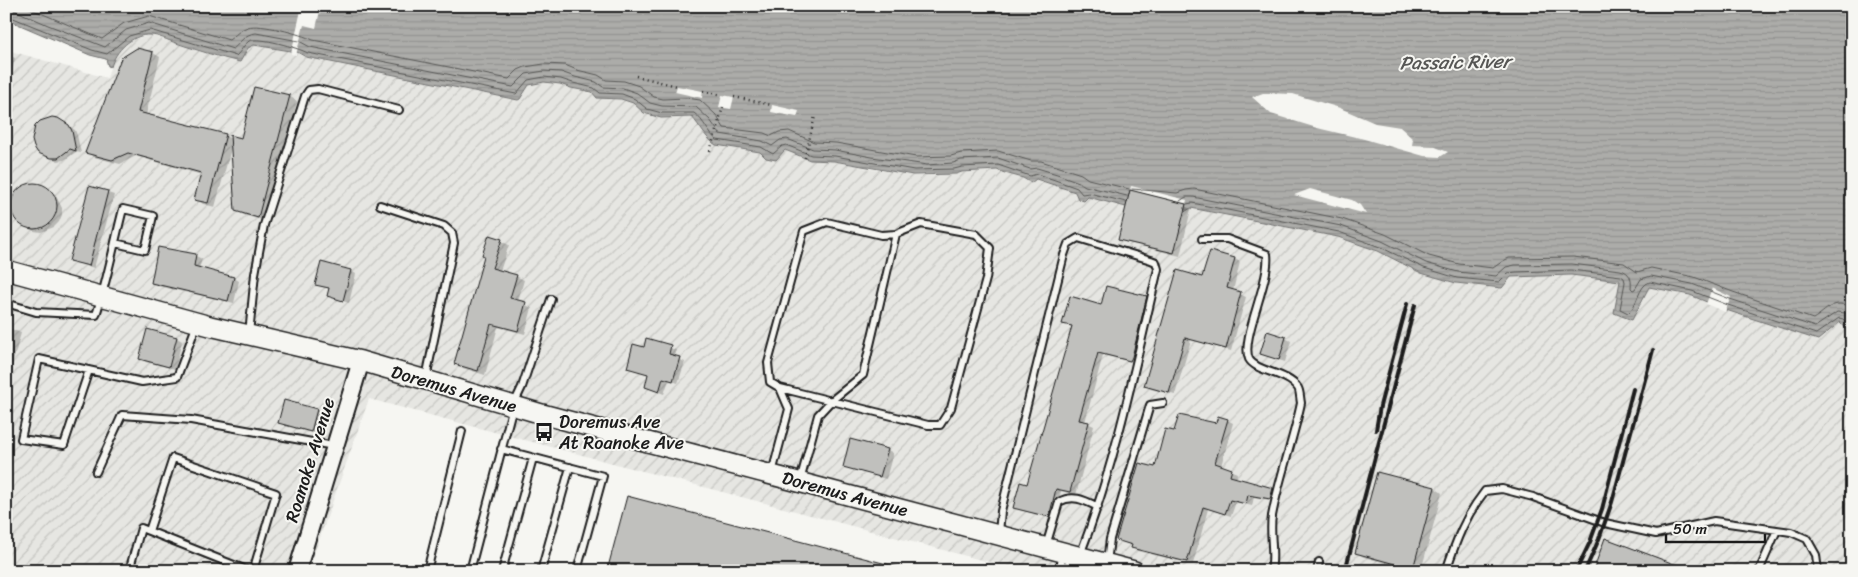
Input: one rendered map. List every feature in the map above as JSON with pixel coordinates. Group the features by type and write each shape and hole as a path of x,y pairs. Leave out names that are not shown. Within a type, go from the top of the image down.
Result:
{"main road":[{"name":"Doremus Avenue","path":"6,270 198,323 361,361 513,406 1134,571"}],"street":[{"name":"Roanoke Avenue","path":"297,571 361,361"}],"lane":[{"path":"249,335 255,274 264,225 305,96 309,90 318,89 399,110"},
{"path":"380,205 444,226 452,233 454,243 425,380"},
{"path":"6,303 36,312 96,315 123,209 153,216 145,250 115,243"},
{"path":"827,222 881,235 896,234 921,224 976,234 990,248 986,279 951,408 940,425 928,425 831,401 780,388 770,382 768,363 804,231 827,222"},
{"path":"799,482 818,415 831,401 863,375 896,234"},
{"path":"998,535 1001,511 1068,244 1078,238 1156,262 1158,269 1119,438 1098,507 1072,554 1059,571"},
{"path":"1202,238 1227,239 1267,254 1267,272 1247,345 1250,359 1256,365 1285,376 1298,388 1301,403 1272,518 1273,562 1271,571"},
{"path":"470,571 513,406 525,378 551,298"},
{"path":"89,370 64,445 21,438 39,359 89,370 142,382 177,377 198,323"},
{"path":"772,475 789,409 780,388"},
{"path":"1107,564 1110,539 1150,405 1163,402"},
{"path":"96,472 122,415 191,420 335,446"},
{"path":"435,571 427,570 462,431"},
{"path":"502,449 603,476 578,571"},
{"path":"129,571 141,528 251,571 276,493 173,458 149,531"},
{"path":"502,571 533,458"},
{"path":"541,571 570,467"},
{"path":"1446,571 1455,544 1471,508 1485,491 1502,489 1533,497 1605,523 1656,534 1714,521 1791,532 1807,539 1816,555 1818,571"},
{"path":"1046,547 1058,502 1067,498 1082,499 1098,507"},
{"path":"1759,571 1777,530"},
{"path":"1317,571 1319,562"}],"path":[{"path":"636,76 677,86"},
{"path":"703,91 722,95"},
{"path":"734,97 772,105"},
{"path":"710,151 723,108"},
{"path":"805,158 815,116"}],"shaded area":[{"path":"150,35 220,58 240,62 248,48 254,45 291,51 306,57 518,100 529,85 544,82 560,84 610,99 621,99 633,103 644,113 692,117 710,141 728,147 760,152 766,158 785,150 810,160 834,161 870,169 927,176 997,170 1023,178 1030,183 1035,179 1088,197 1126,207 1191,208 1338,237 1378,251 1421,273 1456,283 1502,288 1511,277 1571,275 1620,281 1638,310 1649,287 1690,295 1726,310 1840,322 1852,335 1852,571 1023,571 369,399 308,571 6,571 6,38 9,39 7,50 107,78 113,57 118,51 132,40"}],"water":[{"name":"Passaic River","path":"6,6 1852,6 1852,335 1840,322 1818,340 1726,310 1690,295 1649,287 1632,320 1614,313 1620,281 1571,275 1511,277 1502,288 1456,283 1421,273 1378,251 1338,237 1191,208 1183,213 1126,207 1088,197 1084,201 1078,199 1075,192 1036,179 1031,183 1023,178 997,170 956,174 913,175 834,161 810,160 785,150 776,160 766,158 760,152 716,145 706,136 692,117 661,118 644,113 633,103 621,99 597,98 592,92 560,84 544,82 529,85 518,100 306,57 297,52 254,45 248,48 240,62 150,35 143,35 131,40 116,55 111,67 108,66 106,59 90,55 6,19"}],"pier":[{"path":"302,6 320,11 316,28 304,25 296,55 291,54"},
{"path":"677,86 703,91 702,98 675,92"},
{"path":"1263,93 1293,94 1340,108 1375,123 1400,127 1413,139 1412,145 1433,146 1448,152 1440,157 1424,156 1271,114 1252,97"},
{"path":"722,95 734,97 731,109 719,107"},
{"path":"772,105 799,111 797,117 771,112"},
{"path":"1131,186 1187,200 1186,204 1130,190"},
{"path":"1310,189 1352,200 1360,205 1366,214 1294,195"},
{"path":"1712,288 1731,297 1725,312 1706,304"}],"building":[{"path":"137,48 153,52 138,112 226,134 208,203 194,200 201,173 128,153 112,160 85,153 121,58"},
{"path":"254,87 290,95 258,218 235,211 230,135 241,138"},
{"path":"52,117 58,118 69,125 76,151 70,149 58,158 51,158 38,153 32,140 35,126 40,121"},
{"path":"34,183 47,187 53,193 57,206 53,219 47,225 34,229 21,225 15,219 11,206 15,193 21,187"},
{"path":"89,186 108,191 89,266 69,261"},
{"path":"1130,190 1186,204 1174,253 1118,240"},
{"path":"489,235 502,239 492,268 517,275 510,298 526,302 518,331 491,324 478,371 454,364 484,256 482,255"},
{"path":"158,247 196,254 194,266 234,277 228,301 151,283"},
{"path":"1210,251 1235,258 1227,288 1241,292 1226,349 1185,338 1169,393 1144,386 1177,270 1202,277"},
{"path":"321,262 351,270 343,301 327,296 329,288 315,285"},
{"path":"1106,286 1147,296 1132,357 1130,361 1098,353 1079,420 1089,422 1070,492 1056,489 1049,517 1013,508 1020,482 1027,484 1072,326 1062,324 1070,296 1101,305"},
{"path":"147,329 177,337 169,367 139,359"},
{"path":"1267,331 1286,337 1279,360 1260,354"},
{"path":"646,338 671,345 669,354 680,357 673,381 663,378 659,392 645,387 648,374 627,368 633,344 644,347"},
{"path":"284,400 317,409 311,432 278,423"},
{"path":"1179,415 1216,423 1218,416 1228,419 1215,463 1232,469 1230,476 1273,488 1270,499 1248,495 1246,504 1230,500 1225,514 1203,507 1187,562 1131,548 1132,545 1116,540 1139,463 1155,467 1165,429 1174,431"},
{"path":"850,439 888,449 880,477 843,467"},
{"path":"1377,472 1435,487 1413,569 1355,553"},
{"path":"627,496 898,567 898,571 607,571"},
{"path":"1605,538 1690,570 1690,571 1593,571"}],"railway":[{"path":"1376,430 1380,406 1407,304"},
{"path":"1345,571 1415,305"},
{"path":"1585,571 1612,502 1653,350"},
{"path":"1576,571 1590,542 1602,509 1633,389"}],"place":[{"name":"Doremus Ave At Roanoke Ave","path":"544,432"}]}
